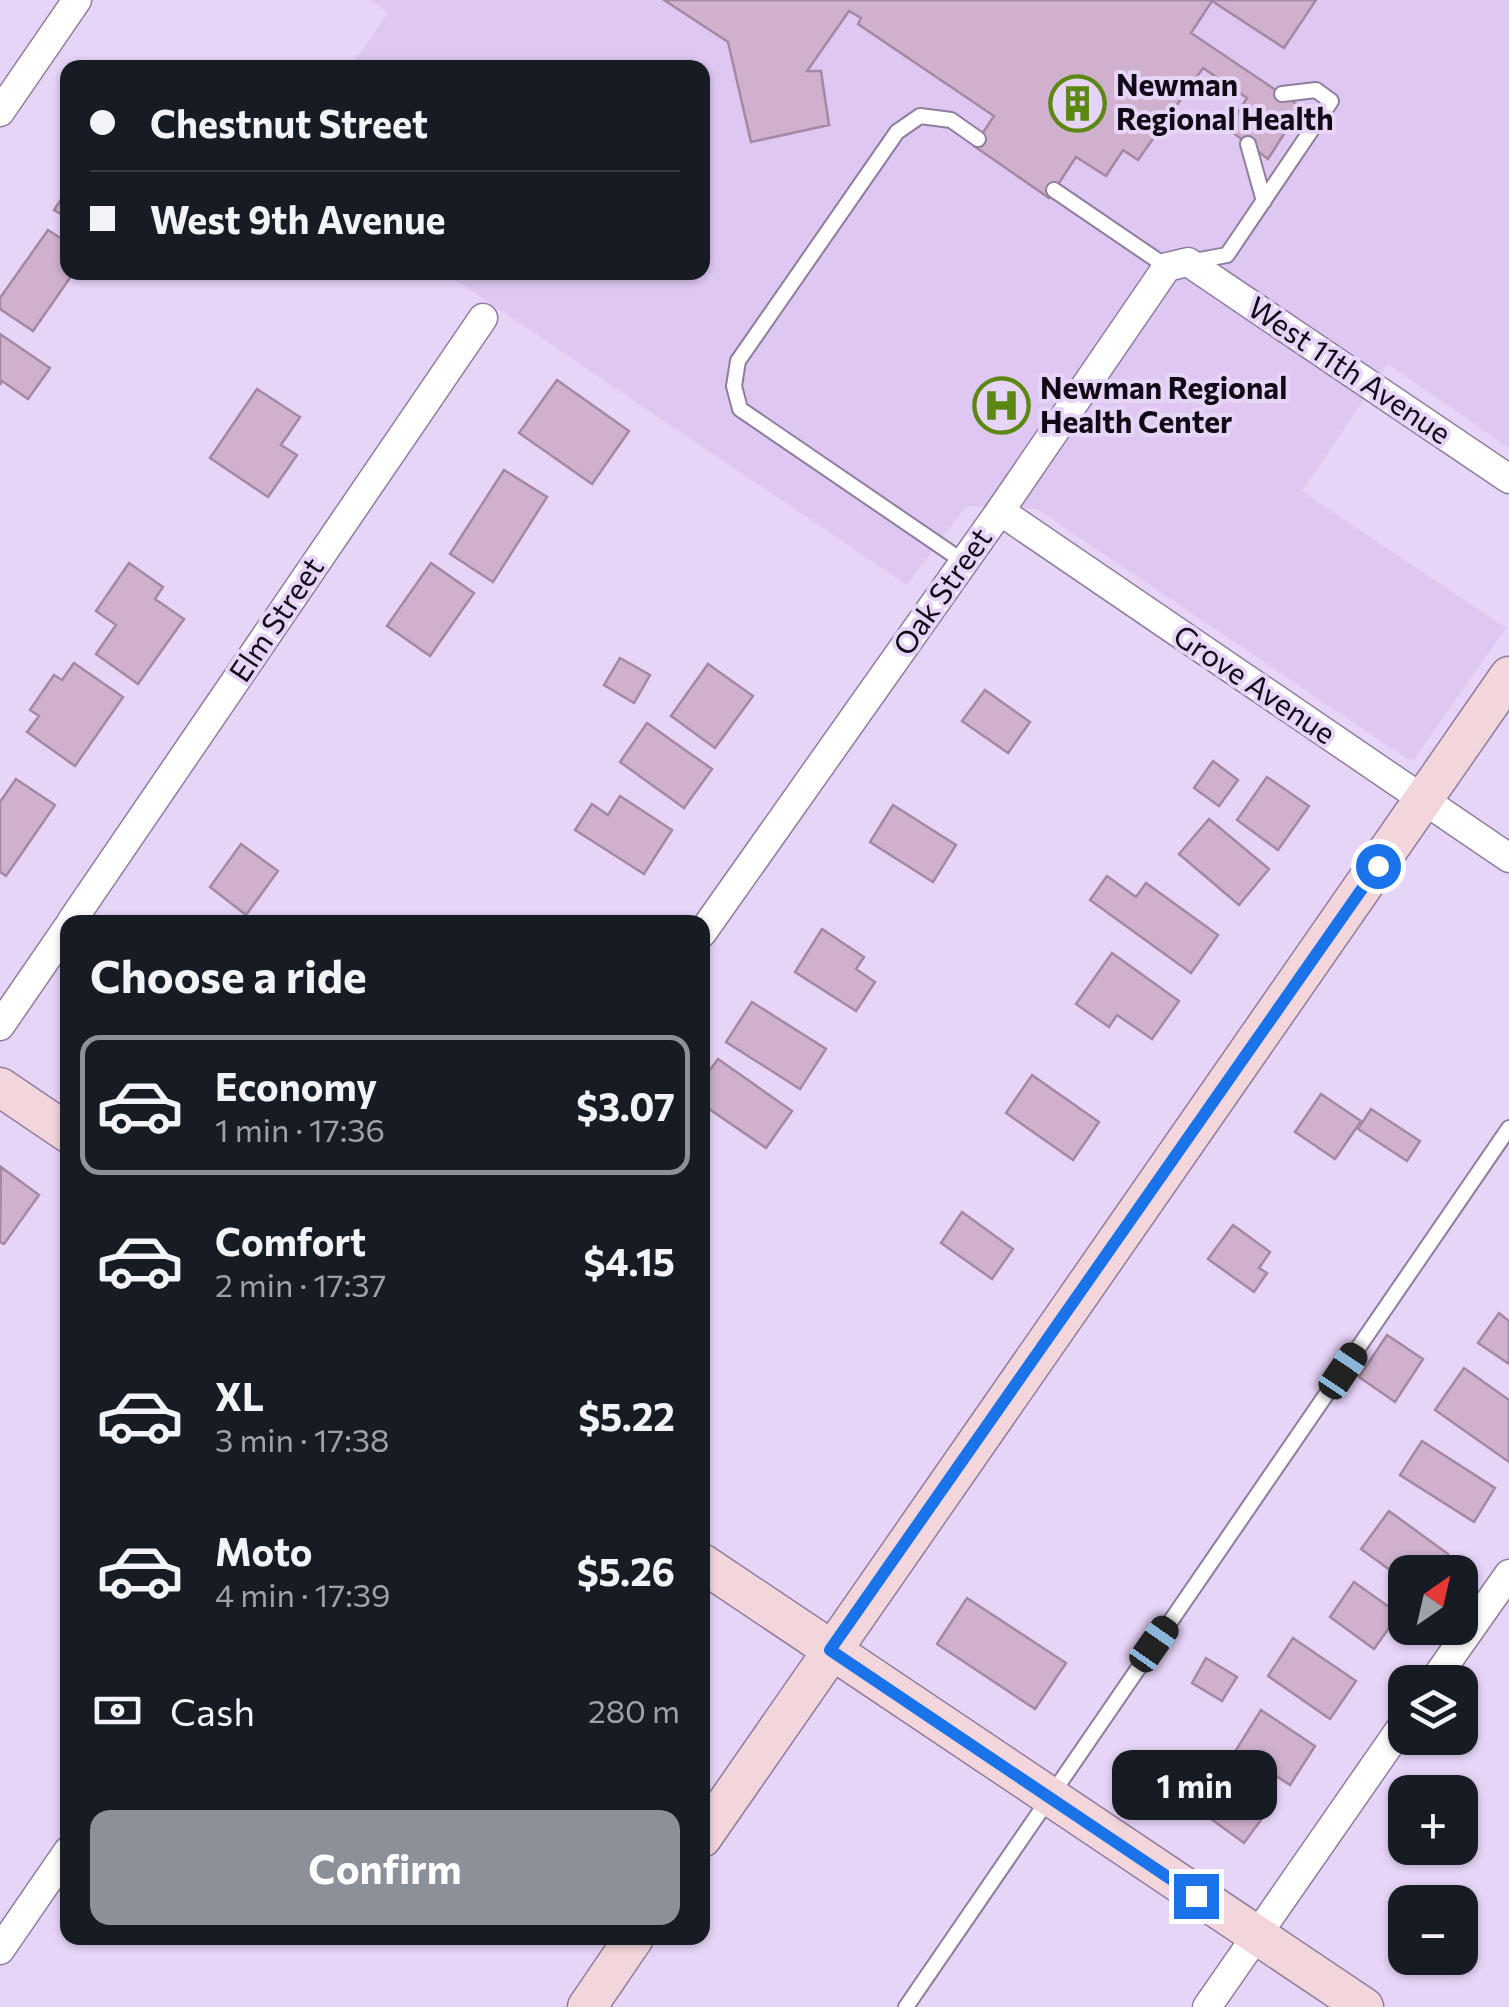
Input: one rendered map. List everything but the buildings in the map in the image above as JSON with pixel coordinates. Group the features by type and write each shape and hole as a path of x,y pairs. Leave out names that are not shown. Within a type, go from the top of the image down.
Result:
{"street":[{"path":"0,112 77,0"},
{"name":"Oak Street","path":"710,922 1178,264"},
{"name":"West 11th Avenue","path":"1178,264 1509,479"},
{"name":"Elm Street","path":"76,915 483,318"},
{"name":"Grove Avenue","path":"1000,511 1509,858"},
{"path":"710,1826 1509,676"},
{"name":"Elm Street","path":"0,1026 60,938"},
{"path":"0,1088 60,1128"},
{"path":"710,1568 1364,2007"},
{"path":"1445,1665 1509,1574"},
{"path":"1207,2007 1388,1746"},
{"path":"0,1950 60,1863"},
{"path":"586,2007 629,1945"}],"lane":[{"path":"1054,190 1178,264 1227,256 1331,101 1316,90 1282,94"},
{"path":"964,562 740,409 734,386 738,362 897,132 920,116 951,120 978,139"},
{"path":"1248,144 1264,201"},
{"path":"906,2007 1509,1128"}],"shaded area":[{"name":"Newman Regional Health Center","path":"371,0 1509,0 1509,448 1388,364 1302,491 1506,628 1412,762 1037,509 966,506 907,585 455,280 710,280 710,60 356,60 388,13"}],"place":[{"name":"Newman Regional Health","path":"1077,103"},
{"name":"Newman Regional Health Center","path":"1001,406"}],"route":[{"path":"1196,1896 830,1650 1378,866"}]}
